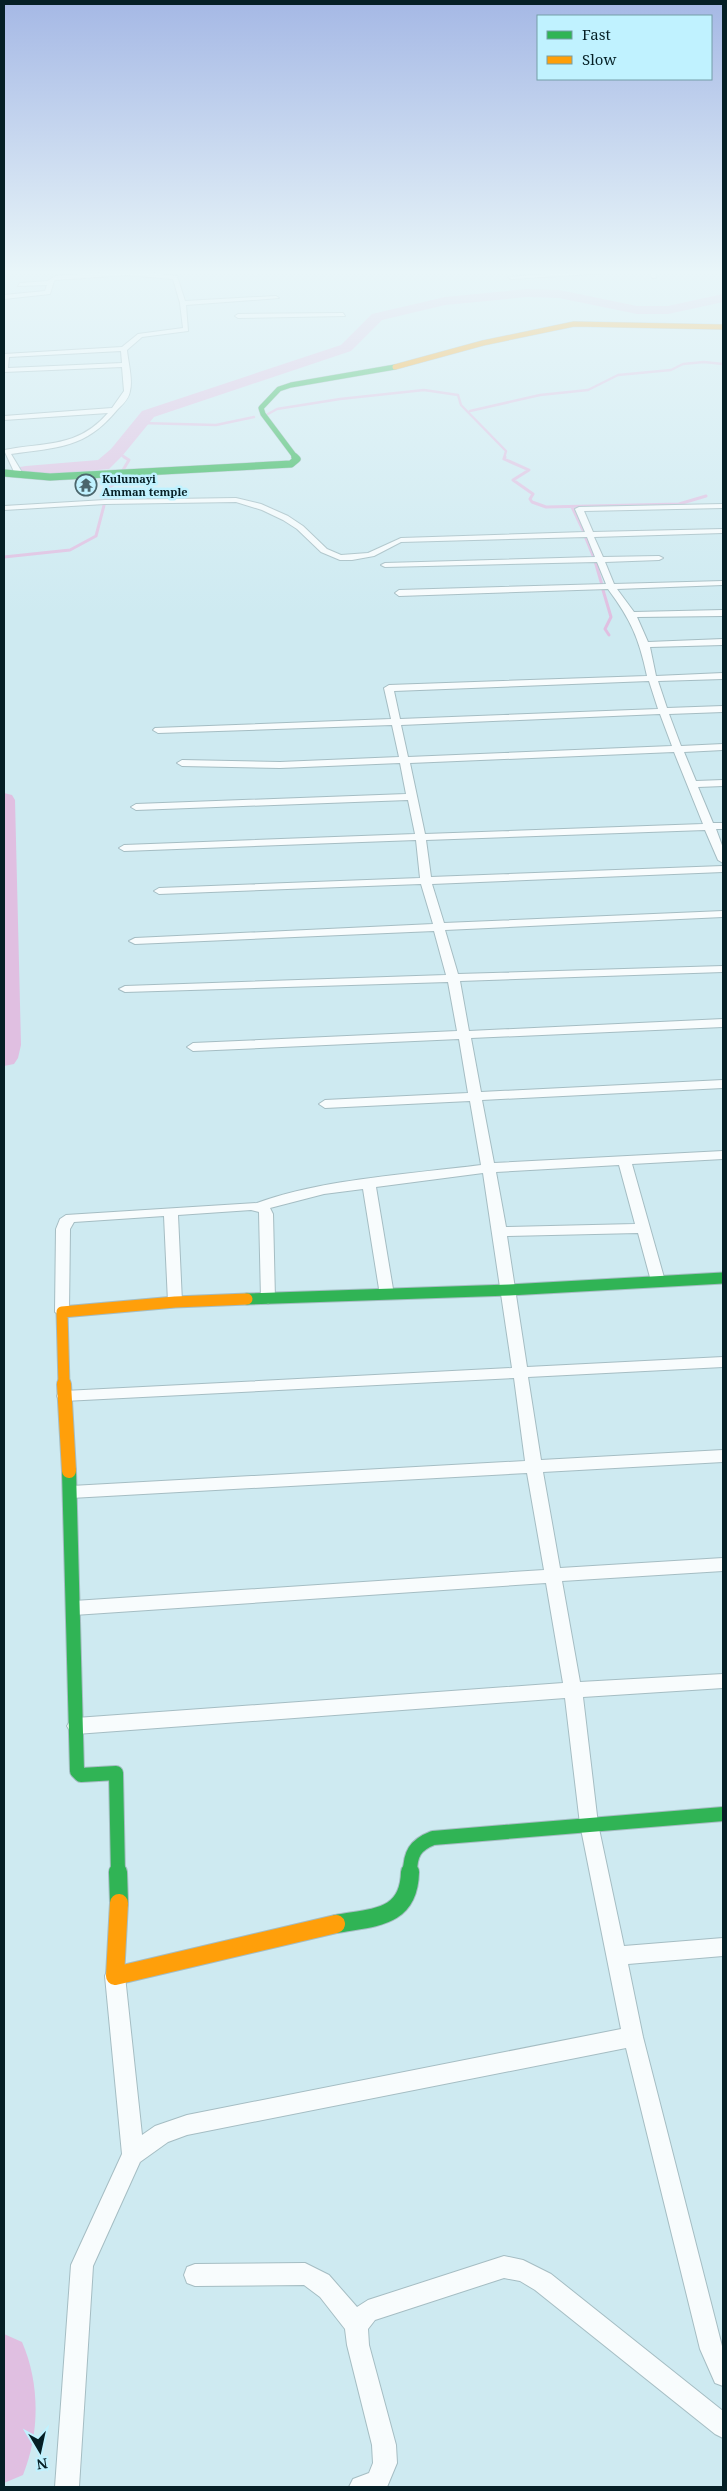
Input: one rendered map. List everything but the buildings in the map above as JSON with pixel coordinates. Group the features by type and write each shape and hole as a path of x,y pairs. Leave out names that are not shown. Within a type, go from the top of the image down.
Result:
{"street":[{"path":"19,474 5,450 71,443 82,437 114,410 127,391 126,385"},
{"path":"4,474 50,478 292,464 296,458 292,450 263,414 261,408 279,389 299,385"},
{"path":"4,418 114,410"},
{"path":"4,508 105,502 236,500 256,504 293,522 303,529 317,547 331,555 347,558 365,556 388,548 401,540 723,531"},
{"path":"723,506 579,510 611,587 632,615 645,645 652,678 665,711 668,725 680,748 723,860"},
{"path":"384,565 659,558"},
{"path":"399,593 723,584"},
{"path":"632,615 723,613"},
{"path":"645,645 723,642"},
{"path":"723,676 389,688 421,839 426,882 454,980 500,1232 534,1466 573,1690 589,1824 633,2037 711,2350 723,2375"},
{"path":"158,730 723,709"},
{"path":"182,763 280,765 723,747"},
{"path":"694,784 723,783"},
{"path":"136,807 411,797"},
{"path":"124,848 421,839 723,826"},
{"path":"159,891 723,869"},
{"path":"135,941 723,914"},
{"path":"125,990 454,980 723,969"},
{"path":"193,1048 723,1023"},
{"path":"324,1104 723,1084"},
{"path":"132,2155 115,1976 120,1884 116,1773 81,1775 78,1771 71,1492 64,1396 62,1312 63,1229 65,1222 71,1218 82,1217 259,1207 278,1200 324,1190 488,1168 723,1155"},
{"path":"624,1160 658,1281"},
{"path":"369,1184 387,1295"},
{"path":"259,1207 266,1214 268,1299"},
{"path":"172,1212 175,1302"},
{"path":"500,1232 643,1228"},
{"path":"62,1312 175,1302 509,1290 723,1278"},
{"path":"64,1396 723,1362"},
{"path":"71,1492 723,1456"},
{"path":"74,1608 554,1577 723,1564"},
{"path":"76,1726 573,1690 723,1682"},
{"path":"115,1976 383,1914 398,1906 409,1894 412,1854 419,1843 433,1838 723,1814"},
{"path":"616,1956 723,1948"},
{"path":"67,2487 82,2265 132,2155 162,2133 187,2125 633,2037"},
{"path":"356,2325 368,2311 504,2267 523,2271 543,2282 723,2426"},
{"path":"195,2275 305,2274 318,2279 326,2286 356,2325 358,2345 384,2445 385,2463 377,2482 361,2487"}],"waterway":[{"path":"26,471 103,465 117,452 148,414 234,385"},
{"path":"470,411 540,395 588,390 598,385"},
{"path":"268,414 277,409 340,399 424,390 458,395 461,405 506,451 504,458"},
{"path":"141,423 216,425 254,417"},
{"path":"117,452 126,458"},
{"path":"123,470 129,460 124,457"},
{"path":"505,457 504,459 529,470 513,480 533,494 530,499 532,502 546,507 679,504 706,496"},
{"path":"4,557 70,550 96,536 108,490 120,476"},
{"path":"572,507 584,532"},
{"path":"585,536 594,558"},
{"path":"595,561 602,585"},
{"path":"603,590 611,617 605,629 609,635"},
{"path":"4,800 7,1045 4,1058"},
{"path":"4,2360 10,2392 4,2456"}],"traffic: fast":[{"path":"4,473 50,477 291,464 297,459 263,414 261,408 279,389 290,385"},
{"path":"247,1299 509,1290 723,1278"},
{"path":"69,1471 77,1771 81,1775 116,1773 119,1903"},
{"path":"336,1924 378,1916 400,1905 406,1898 408,1891 411,1858 414,1851 420,1843 433,1838 723,1814"}],"traffic: slow":[{"path":"69,1471 64,1396 62,1312 175,1302 247,1299"},
{"path":"119,1903 115,1976 336,1924"}],"place":[{"name":"Kulumayi Amman temple","path":"86,485"}]}
